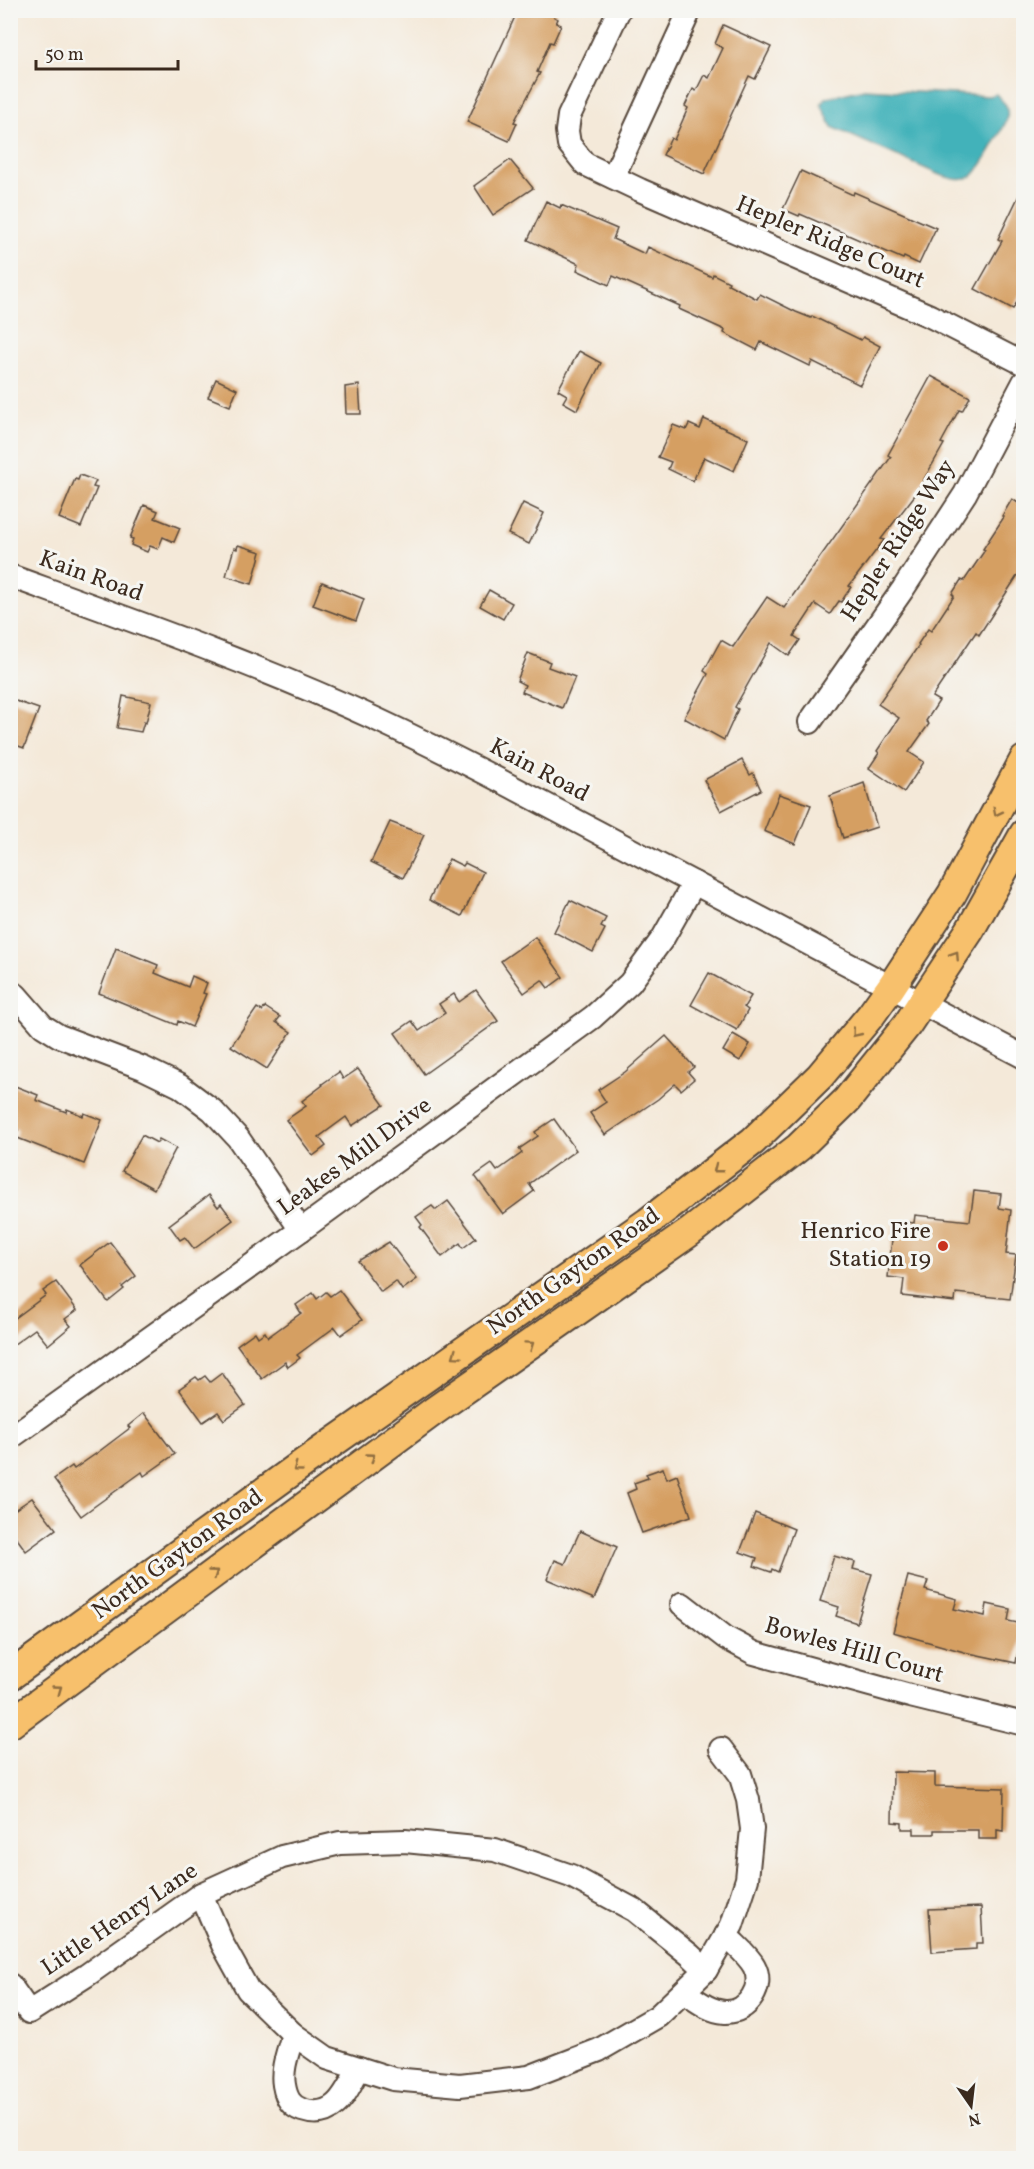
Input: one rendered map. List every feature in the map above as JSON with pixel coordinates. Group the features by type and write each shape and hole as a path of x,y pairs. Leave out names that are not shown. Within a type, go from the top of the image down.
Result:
{"main road":[{"name":"North Gayton Road","path":"10,1676 305,1462 648,1222 753,1141 813,1084 891,987 952,894 1023,760"},
{"name":"North Gayton Road","path":"10,1724 434,1411 626,1278 799,1147 848,1100 907,1026 970,930 1023,834"}],"street":[{"name":"Hepler Ridge Court","path":"619,10 570,116 567,131 570,144 585,164 930,316 1023,364"},
{"path":"613,177 690,10"},
{"name":"Hepler Ridge Way","path":"810,722 903,590 965,494 1023,382"},
{"name":"Kain Road","path":"10,576 257,669 370,717 481,771 953,1018 1023,1057"},
{"name":"Leakes Mill Drive","path":"10,1438 593,1017 630,983 663,938 694,883"},
{"path":"16,995 44,1026 59,1036 152,1072 180,1086 212,1110 238,1138 301,1230"},
{"name":"Bowles Hill Court","path":"682,1604 726,1638 754,1653 1023,1724"},
{"path":"201,1894 223,1944 248,1990 293,2034 327,2058 393,2079 460,2085 529,2077 599,2050 658,2016 706,1970 732,1925 747,1879 752,1829 748,1800 740,1774 721,1749"},
{"name":"Little Henry Lane","path":"10,1985 29,2012 87,1975 201,1894 282,1857 340,1843 405,1840 495,1850 571,1876 634,1911 706,1970"},
{"path":"684,1992 711,2009 727,2012 742,2007 755,1994 758,1981 754,1966 726,1935"},
{"path":"293,2034 284,2068 284,2083 287,2098 295,2107 312,2113 327,2111 345,2095 359,2068"}],"water":[{"path":"864,89 989,96 996,94 1006,105 1007,119 976,171 972,176 961,180 940,175 832,127 821,104 826,98"}],"building":[{"path":"518,10 557,10 554,17 558,19 556,23 561,25 553,43 550,42 537,72 540,73 514,122 517,123 509,141 467,122"},
{"path":"723,25 771,47 755,79 749,76 704,174 663,155 671,138 674,140 688,108 685,106 693,89 696,91 704,75 709,78 723,48 715,44"},
{"path":"510,160 533,188 493,215 474,186"},
{"path":"801,171 853,195 854,192 936,228 919,264 783,209"},
{"path":"1023,187 1023,291 1013,309 975,289 1002,241 998,239"},
{"path":"546,201 617,229 613,239 645,254 648,247 712,277 713,274 757,299 760,294 796,312 811,318 812,316 861,340 863,337 880,346 860,385 812,361 810,366 761,342 757,350 724,333 725,330 679,309 680,306 613,276 609,285 577,270 579,264 528,240"},
{"path":"579,351 601,363 577,410 563,402 567,395 558,390"},
{"path":"931,376 970,397 962,411 959,410 941,443 944,444 915,495 881,539 884,540 849,586 851,587 841,602 839,601 830,614 815,604 794,636 800,640 789,656 771,643 735,707 738,709 724,740 684,718 708,674 704,671 721,640 733,647 767,597 784,608 891,457 888,455"},
{"path":"216,379 237,389 230,406 208,397"},
{"path":"359,385 361,414 346,414 345,387"},
{"path":"704,419 748,439 734,471 704,457 693,481 668,469 671,462 658,457 673,425 686,430 689,424 700,429"},
{"path":"80,475 96,481 93,487 97,488 81,527 59,518 75,479 78,480"},
{"path":"1012,499 1023,506 1023,567 979,635 976,632 932,697 939,701 926,721 929,724 909,752 924,762 904,792 869,768 879,753 877,751 899,718 878,704 928,629 931,631 954,596 952,594 961,580 964,581 985,550 983,549 1004,517 1002,516"},
{"path":"523,503 544,513 529,544 508,534"},
{"path":"144,505 158,511 155,518 180,528 174,542 163,537 158,549 150,546 147,552 131,545 133,539 130,538"},
{"path":"238,545 261,552 252,584 226,576 234,548 237,549"},
{"path":"322,582 364,599 356,621 313,605"},
{"path":"489,590 512,603 503,619 480,606"},
{"path":"528,653 550,662 548,667 575,677 562,708 522,692 525,685 517,681"},
{"path":"123,696 151,702 146,723 144,722 141,732 117,728"},
{"path":"10,699 39,709 24,748 10,743"},
{"path":"742,760 750,775 753,773 761,790 721,811 704,780"},
{"path":"864,783 877,827 843,838 830,796"},
{"path":"779,794 811,805 795,844 764,831"},
{"path":"390,822 424,835 403,878 371,862"},
{"path":"449,859 463,866 465,863 483,872 462,916 429,900"},
{"path":"570,900 606,918 601,927 605,929 593,952 554,932"},
{"path":"535,937 563,977 548,988 542,980 524,993 501,961"},
{"path":"116,948 158,965 155,973 188,987 192,976 207,983 203,993 206,994 192,1027 178,1021 177,1025 99,993"},
{"path":"709,973 751,996 744,1007 748,1010 737,1030 691,1005"},
{"path":"476,990 498,1021 424,1074 395,1033 412,1021 419,1031 445,1013 439,1004 454,994 459,1002"},
{"path":"265,1007 280,1017 276,1022 291,1032 267,1069 231,1046 257,1008 262,1011"},
{"path":"733,1034 750,1044 740,1061 723,1051"},
{"path":"666,1036 694,1067 688,1072 694,1079 681,1090 675,1084 658,1099 605,1135 590,1113 606,1102 598,1090 625,1072"},
{"path":"358,1069 384,1105 352,1126 346,1117 319,1137 326,1146 313,1156 286,1120 306,1106 302,1101 322,1084 339,1072 343,1079"},
{"path":"10,1084 38,1095 36,1100 66,1112 67,1109 83,1116 84,1113 102,1120 84,1164 15,1137 18,1130 10,1127"},
{"path":"554,1119 576,1150 529,1184 534,1191 503,1214 475,1176 492,1164 497,1171 522,1153 519,1149 538,1136 535,1132"},
{"path":"142,1135 157,1143 159,1139 176,1148 154,1189 122,1171"},
{"name":"Henrico Fire Station 19","path":"974,1191 1001,1194 999,1208 1011,1210 1006,1254 1016,1255 1010,1299 956,1293 955,1302 902,1296 904,1279 888,1277 894,1221 914,1223 915,1215 970,1221"},
{"path":"209,1195 218,1207 221,1204 233,1220 194,1249 185,1237 180,1240 169,1225"},
{"path":"448,1201 476,1238 463,1248 460,1243 442,1257 420,1227 422,1225 416,1217 432,1206 436,1210"},
{"path":"110,1242 136,1276 108,1302 80,1265"},
{"path":"389,1242 417,1279 402,1290 396,1281 381,1292 358,1261"},
{"path":"56,1282 77,1310 65,1319 71,1326 48,1345 35,1329 10,1347 10,1322 46,1295 43,1291"},
{"path":"339,1290 362,1320 341,1335 335,1327 297,1355 300,1358 288,1367 285,1362 262,1379 237,1345 255,1332 258,1337 265,1332 268,1337 301,1313 296,1305 313,1293 317,1299 326,1292 330,1296"},
{"path":"222,1373 245,1405 224,1420 218,1412 203,1422 179,1389 196,1377 199,1380 205,1376 210,1382"},
{"path":"144,1413 175,1454 144,1476 142,1472 81,1516 54,1479 72,1466 74,1469 97,1453 130,1428 128,1426"},
{"path":"663,1468 667,1479 677,1475 691,1516 642,1533 627,1493 636,1489 634,1483 648,1478 646,1474"},
{"path":"32,1498 56,1529 26,1551 10,1529 10,1513"},
{"path":"755,1513 794,1529 778,1572 754,1566 757,1558 740,1552"},
{"path":"580,1531 617,1547 594,1599 547,1579 555,1560 565,1564"},
{"path":"834,1556 855,1562 853,1569 872,1574 857,1623 836,1616 839,1607 820,1601"},
{"path":"908,1576 928,1581 925,1590 957,1599 954,1609 985,1616 987,1604 1010,1609 1008,1621 1023,1624 1016,1663 964,1652 893,1632"},
{"path":"893,1772 935,1773 935,1786 1004,1788 1003,1831 997,1830 997,1839 978,1839 978,1830 934,1830 934,1834 914,1834 914,1829 902,1829 902,1823 892,1822"},
{"path":"981,1907 983,1943 976,1943 976,1949 932,1952 929,1909"}],"place":[{"name":"Henrico Fire Station 19","path":"943,1246"}]}
